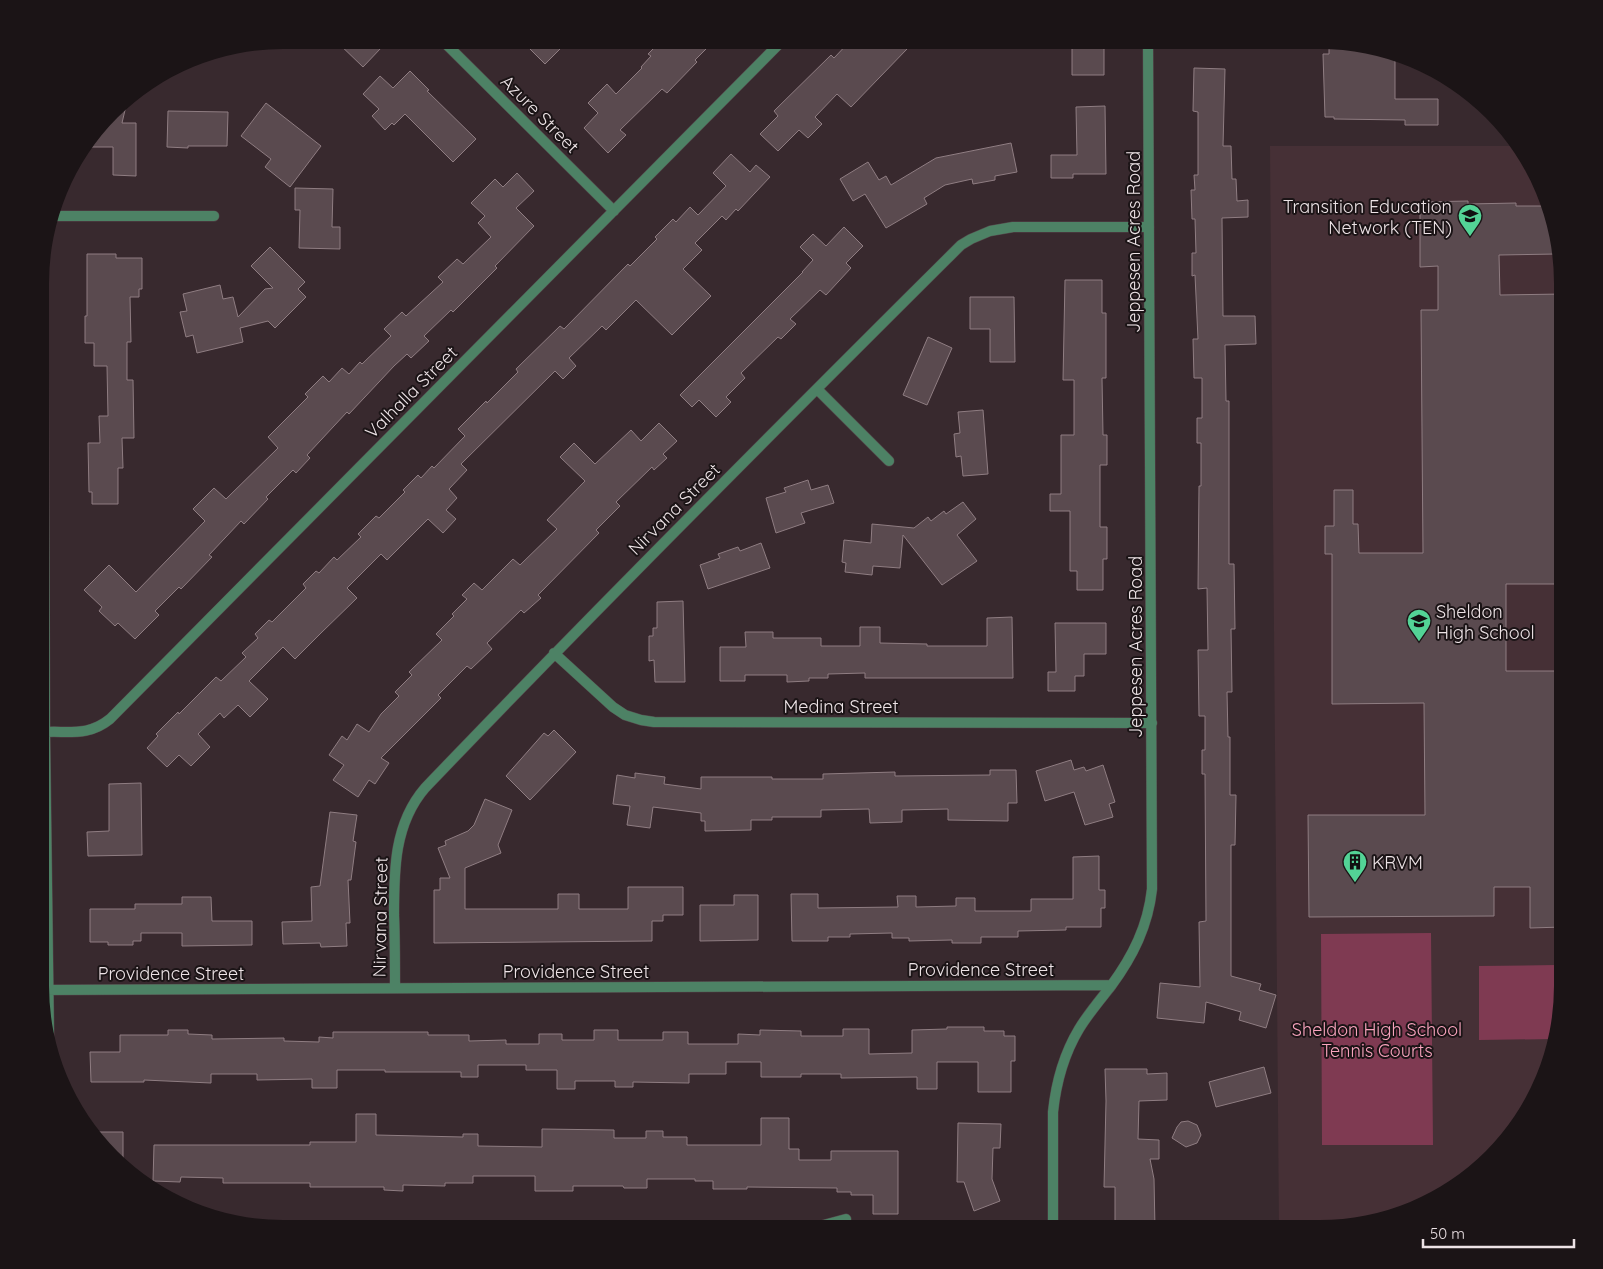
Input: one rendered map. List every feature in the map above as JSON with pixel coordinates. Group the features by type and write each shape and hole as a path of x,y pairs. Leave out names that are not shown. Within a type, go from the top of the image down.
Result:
{"street":[{"name":"Azure Street","path":"451,49 614,211"},
{"name":"Valhalla Street","path":"49,732 96,729 110,719 774,49"},
{"name":"Jeppesen Acres Road","path":"1053,1220 1053,1112 1055,1094 1068,1050 1088,1016 1131,956 1148,914 1151,896 1152,723 1148,49"},
{"path":"59,216 214,216"},
{"name":"Nirvana Street","path":"395,988 394,881 397,848 406,818 417,797 425,788 554,653 961,246 971,239 990,231 1013,227 1149,227"},
{"path":"816,389 889,461"},
{"name":"Medina Street","path":"554,653 613,707 625,715 654,722 1152,723"},
{"name":"Providence Street","path":"49,990 1111,985"}],"shaded area":[{"name":"Sheldon High School","path":"1270,146 1510,146 1530,179 1542,208 1550,237 1554,268 1554,1001 1550,1032 1536,1076 1515,1116 1486,1152 1463,1172 1424,1196 1395,1208 1366,1216 1335,1220 1279,1220"}],"green space":[{"name":"Sheldon High School Tennis Courts","path":"1431,933 1433,1145 1322,1145 1321,934"},
{"path":"1554,965 1554,1001 1548,1039 1479,1040 1479,966"}],"building":[{"path":"344,49 380,49 363,67"},
{"path":"530,49 560,49 545,64"},
{"path":"653,49 706,49 695,60 697,62 667,93 662,89 620,130 626,135 608,153 584,128 598,113 588,103 607,84 616,94 642,68 651,56 648,54"},
{"path":"842,49 907,49 851,107 837,94 815,117 822,124 808,138 799,130 778,151 760,134 778,116 774,111 831,55 834,58"},
{"path":"1072,49 1104,49 1104,75 1072,75"},
{"path":"1329,49 1335,49 1366,53 1395,61 1395,99 1438,99 1438,125 1405,125 1405,120 1334,119 1334,117 1325,117 1323,54 1329,54"},
{"path":"1194,68 1225,69 1223,146 1231,146 1232,179 1236,179 1237,201 1248,200 1248,217 1222,218 1223,316 1255,316 1256,344 1225,345 1226,401 1229,401 1229,564 1234,564 1235,629 1231,629 1232,692 1227,692 1228,737 1230,737 1230,795 1236,795 1235,845 1231,845 1231,976 1261,984 1259,990 1276,995 1266,1028 1239,1020 1241,1012 1206,1002 1204,1023 1157,1018 1160,983 1200,987 1199,922 1206,921 1205,774 1202,774 1202,750 1205,750 1205,716 1199,716 1198,650 1208,650 1207,588 1198,589 1201,443 1197,443 1197,418 1202,418 1202,378 1194,378 1193,339 1198,339 1195,275 1192,276 1192,253 1196,253 1195,219 1192,219 1191,190 1195,190 1194,175 1198,175 1198,112 1193,111"},
{"path":"410,71 429,90 427,91 476,139 453,162 405,114 394,125 392,123 385,130 372,116 379,109 363,94 380,76 393,88"},
{"path":"266,103 321,146 290,187 265,167 271,159 241,136"},
{"path":"1105,106 1106,174 1073,174 1073,178 1051,178 1051,155 1077,155 1076,107"},
{"path":"125,110 122,123 136,123 136,176 113,175 113,147 92,147"},
{"path":"168,111 228,112 227,146 167,147"},
{"path":"1011,143 1017,172 995,176 995,180 973,184 972,179 945,185 924,198 927,204 886,228 865,194 853,201 840,179 868,162 879,180 886,176 891,185 936,158"},
{"path":"731,154 750,172 756,165 770,177 738,211 736,209 726,220 722,216 695,243 702,250 683,269 711,296 672,335 636,300 606,330 602,326 569,358 576,366 563,379 555,371 461,464 467,470 449,489 457,498 446,510 456,519 443,533 428,519 387,560 381,554 347,588 357,598 295,659 283,647 249,681 268,699 250,717 238,705 224,718 220,713 198,734 210,747 191,766 179,755 167,767 147,748 158,736 156,734 216,677 221,681 246,657 242,653 258,638 255,634 269,620 272,622 306,588 303,584 316,571 319,573 334,557 337,560 361,537 358,534 376,516 379,518 405,492 403,490 418,475 421,478 432,466 434,468 465,436 458,429 518,372 516,369 560,326 564,329 628,264 630,266 657,239 655,237 673,219 676,222 690,207 698,215 726,186 713,173"},
{"path":"517,173 534,191 516,208 534,226 495,266 497,268 453,312 451,310 424,336 429,341 411,358 407,354 349,414 347,412 307,455 310,458 296,473 293,470 266,497 268,499 244,524 241,521 209,555 212,557 181,589 179,587 155,611 159,615 135,639 118,623 115,626 99,611 102,607 84,590 109,565 136,592 205,521 193,509 214,488 226,499 278,448 268,437 308,397 305,394 323,376 329,382 342,368 349,374 360,362 362,364 391,336 384,329 402,312 406,316 443,282 438,277 457,259 463,264 491,237 478,223 485,216 471,203 495,179 503,187"},
{"path":"295,188 333,189 332,227 340,227 340,249 299,248 300,210 295,210"},
{"name":"Sheldon High School","path":"1468,201 1468,204 1516,203 1516,206 1541,206 1550,237 1552,254 1499,255 1500,295 1554,294 1554,584 1506,584 1506,671 1554,671 1554,927 1530,928 1530,887 1494,887 1494,916 1309,917 1308,815 1425,815 1424,703 1332,704 1332,554 1325,554 1325,526 1334,526 1334,490 1353,490 1353,524 1358,524 1359,553 1423,553 1421,310 1438,310 1438,266 1420,267 1420,202"},
{"path":"844,227 863,246 846,263 851,268 826,295 820,290 790,319 796,324 781,339 778,337 741,373 745,378 726,397 731,402 716,417 699,400 692,407 680,395 813,260 800,247 813,234 826,246"},
{"path":"270,247 305,282 298,289 306,297 275,328 268,321 240,328 243,342 197,353 193,335 186,337 180,312 187,311 183,294 220,285 223,299 233,297 238,317 265,289 273,288 251,266"},
{"path":"87,254 116,254 116,258 142,258 142,289 139,289 139,297 130,297 131,342 127,342 127,380 133,380 134,438 122,438 123,468 118,468 118,504 92,504 92,492 89,492 88,443 100,443 99,416 108,416 107,366 94,366 94,343 85,343"},
{"path":"1065,280 1102,280 1102,313 1106,313 1106,378 1102,378 1103,435 1107,435 1107,465 1100,465 1100,527 1107,527 1107,559 1103,559 1103,590 1077,590 1077,571 1070,571 1070,511 1050,511 1050,494 1061,494 1061,435 1074,435 1074,380 1063,380"},
{"path":"970,297 1014,297 1015,362 990,362 990,329 970,329"},
{"path":"928,337 952,348 927,405 903,395"},
{"path":"983,410 988,474 963,476 961,456 956,457 954,434 960,433 958,412"},
{"path":"659,423 677,441 663,454 667,458 654,470 652,467 616,502 620,506 596,530 599,533 538,595 541,598 524,613 521,610 487,643 492,649 471,669 467,666 438,695 441,698 381,758 389,763 375,784 369,780 358,797 333,780 344,765 329,755 342,736 347,740 357,724 369,732 381,714 399,696 395,692 412,675 409,672 442,640 436,634 454,616 452,614 467,599 462,595 474,583 482,590 513,559 520,565 557,529 547,520 585,481 560,457 574,443 595,464 631,430 641,441"},
{"path":"808,480 811,490 828,485 834,503 801,513 805,523 776,533 766,498 786,492 784,488"},
{"path":"963,502 976,519 957,535 977,561 942,585 903,535 900,568 873,566 872,575 845,572 846,563 842,562 844,540 871,543 872,524 914,528 928,517 931,521 944,511 946,514"},
{"path":"761,543 770,568 708,589 700,565 720,558 718,554 738,547 740,551"},
{"path":"683,601 685,682 655,682 654,660 649,661 649,636 653,636 653,628 657,628 657,602"},
{"path":"1012,617 1013,678 865,678 865,673 828,674 828,678 809,678 809,681 787,682 787,675 745,675 745,681 720,681 720,647 746,647 745,632 773,632 773,638 821,638 821,646 860,646 860,627 880,627 880,643 927,644 927,646 987,646 987,618"},
{"path":"1055,623 1106,623 1106,654 1084,654 1084,676 1075,676 1075,691 1048,691 1048,672 1056,672"},
{"path":"554,730 576,752 530,800 506,776 544,733 548,736"},
{"path":"1071,760 1074,770 1084,767 1086,771 1103,765 1115,802 1109,804 1113,817 1085,825 1074,792 1045,801 1036,771"},
{"path":"990,770 1016,770 1017,803 1008,803 1008,821 948,820 948,809 902,810 902,822 870,823 869,809 821,810 821,817 772,817 772,820 751,820 751,830 705,831 705,821 701,821 701,813 653,807 650,828 627,825 630,806 613,804 617,775 635,778 635,773 665,777 664,784 701,789 701,777 823,779 823,774 895,772 895,776 990,775"},
{"path":"141,783 142,855 88,856 87,832 109,831 109,784"},
{"path":"485,799 512,810 498,845 501,853 465,868 465,909 558,909 558,894 579,894 579,909 628,909 628,887 683,887 683,915 663,915 663,921 652,921 652,941 434,943 434,890 440,890 440,878 450,878 438,848 446,845 445,841 468,831 474,825"},
{"path":"330,812 357,815 353,841 356,842 351,880 348,880 350,923 346,923 347,946 321,947 320,943 283,944 282,922 312,921 311,887 320,886"},
{"path":"1099,856 1099,890 1105,890 1105,908 1101,908 1101,927 1066,927 1066,930 1018,931 1018,937 981,937 981,943 952,943 952,940 909,941 909,938 892,938 892,933 850,934 850,937 828,937 828,941 792,941 791,894 818,894 818,908 898,907 897,896 916,896 916,907 956,906 956,898 975,898 975,911 1031,911 1031,899 1073,899 1073,857"},
{"path":"734,895 758,895 758,940 700,941 700,905 734,905"},
{"path":"182,897 211,897 212,921 252,921 252,945 182,946 182,933 141,933 141,941 133,941 133,945 108,945 108,942 90,942 90,909 135,909 135,904 182,904"},
{"path":"947,1027 984,1027 984,1031 1004,1031 1004,1036 1015,1036 1015,1061 1011,1061 1011,1092 978,1092 978,1062 937,1062 937,1089 917,1089 917,1077 841,1078 841,1074 801,1074 801,1077 761,1077 761,1062 726,1062 726,1074 689,1074 689,1083 633,1082 633,1087 615,1087 615,1081 575,1081 575,1089 557,1089 557,1070 526,1070 526,1065 478,1065 478,1077 461,1077 461,1072 337,1070 337,1088 312,1088 312,1079 257,1080 257,1074 211,1074 211,1083 144,1080 144,1082 91,1082 90,1052 120,1052 120,1035 168,1035 168,1030 188,1030 188,1034 212,1035 212,1039 284,1038 284,1041 319,1042 319,1037 333,1038 333,1032 428,1032 428,1035 469,1035 469,1041 506,1040 506,1044 539,1044 539,1034 562,1034 562,1040 594,1040 594,1030 618,1030 618,1040 663,1040 663,1032 688,1032 688,1044 738,1044 738,1034 760,1035 760,1030 801,1031 801,1036 843,1036 843,1029 869,1029 869,1054 912,1053 912,1030 947,1029"},
{"path":"1264,1067 1271,1093 1216,1107 1209,1082"},
{"path":"1105,1069 1147,1069 1147,1074 1167,1073 1167,1100 1139,1101 1138,1139 1159,1140 1159,1159 1150,1159 1154,1179 1155,1220 1115,1220 1115,1187 1104,1187"},
{"path":"356,1114 376,1114 376,1135 463,1137 463,1134 478,1134 478,1146 542,1147 542,1129 614,1130 614,1138 646,1138 646,1131 663,1131 663,1137 687,1137 687,1145 761,1145 761,1118 789,1118 789,1149 799,1149 799,1160 831,1160 831,1151 898,1151 898,1214 873,1214 873,1195 851,1195 851,1192 837,1192 837,1188 747,1187 747,1189 713,1189 713,1181 695,1181 695,1179 647,1179 647,1188 573,1186 573,1191 535,1191 535,1176 473,1176 473,1183 445,1183 445,1186 403,1185 403,1191 384,1190 384,1187 310,1187 310,1183 223,1183 223,1178 181,1177 180,1182 153,1181 154,1145 310,1145 310,1142 356,1142"},
{"path":"1188,1121 1197,1125 1201,1135 1197,1143 1186,1147 1172,1138 1181,1122"},
{"path":"958,1123 1001,1124 1000,1148 993,1148 992,1179 1000,1201 974,1211 964,1182 957,1182"},
{"path":"100,1132 123,1132 123,1157"}],"place":[{"name":"Transition Education Network (TEN)","path":"1470,237"},
{"name":"Sheldon High School","path":"1419,642"},
{"name":"KRVM","path":"1355,883"}]}
